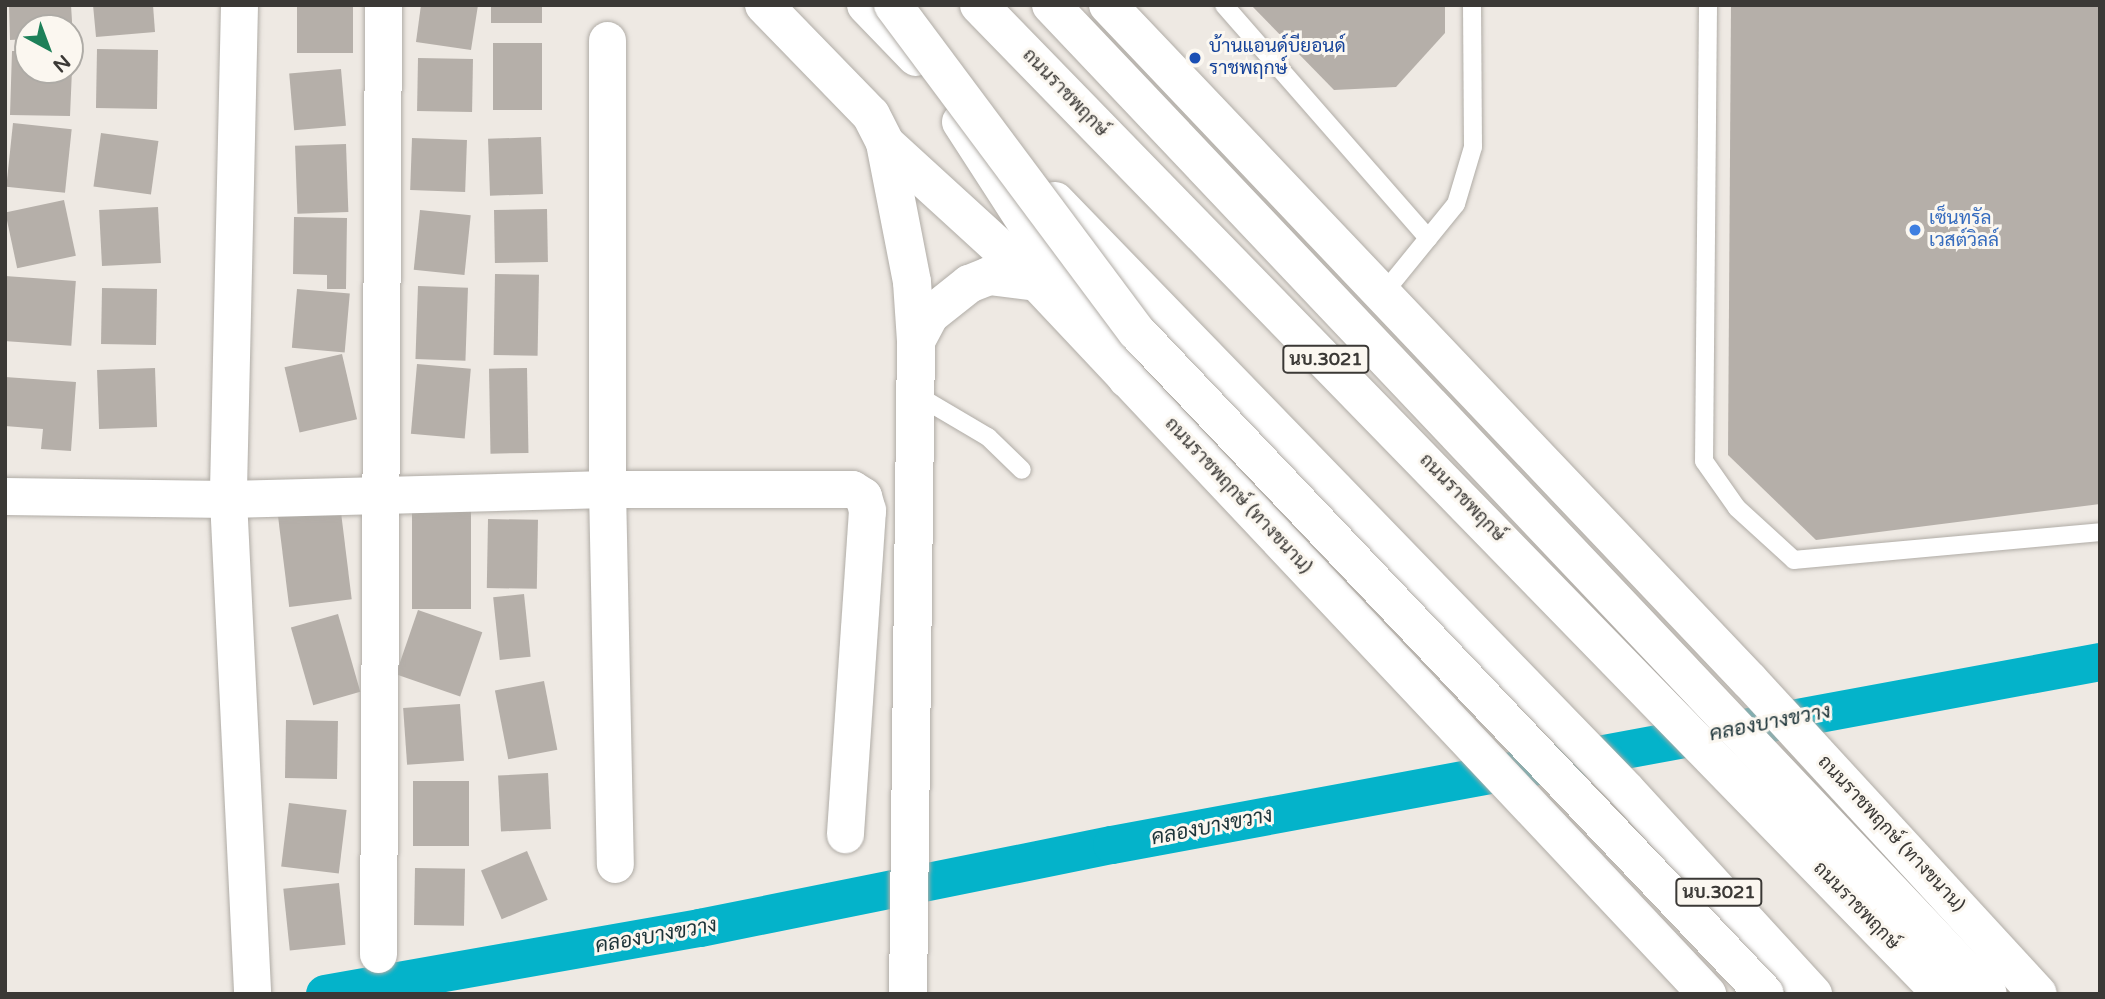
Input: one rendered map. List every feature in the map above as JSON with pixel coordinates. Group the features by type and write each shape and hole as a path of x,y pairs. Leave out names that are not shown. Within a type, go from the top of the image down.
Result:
{"main road":[{"name":"ถนนราชพฤกษ์ (ทางขนาน)","path":"764,5 871,115 885,143 1037,282 1543,816 1707,994"},
{"name":"นบ.3021","path":"866,5 1626,790 1813,994"},
{"path":"893,5 1137,332 1765,994"},
{"name":"ถนนราชพฤกษ์","path":"979,5 1941,994"},
{"path":"1051,5 1988,994"},
{"name":"ถนนราชพฤกษ์ (ทางขนาน)","path":"1108,5 1750,681 2038,994"},
{"path":"923,64 1127,379"},
{"path":"885,143 912,282 916,341 913,857 908,924 908,994"},
{"path":"916,341 930,315 969,284 989,276 1037,282"}],"street":[{"path":"239,5 228,499 252,987"},
{"path":"378,954 383,5"},
{"path":"607,40 607,489 615,864"},
{"path":"5,496 228,499 607,489 852,489 863,496 867,510 845,834"}],"lane":[{"path":"1224,5 1428,239"},
{"path":"1382,295 1456,204 1473,146 1472,5"},
{"path":"1708,5 1704,461 1737,508 1794,561 2100,532"},
{"path":"915,394 988,437 1022,470"}],"building":[{"path":"9,5 71,5 72,14 14,14 14,40 10,40"},
{"path":"93,5 153,5 155,32 96,37"},
{"path":"297,5 353,5 353,53 297,53"},
{"path":"421,5 478,5 471,50 416,42"},
{"path":"491,5 542,5 542,23 491,23"},
{"path":"1251,5 1445,5 1445,33 1396,87 1334,90"},
{"name":"เซ็นทรัล เวสต์วิลล์","path":"1731,5 2100,5 2100,504 1816,540 1728,455"},
{"path":"493,43 542,43 542,110 493,110"},
{"path":"97,49 158,50 157,109 96,108"},
{"path":"12,51 14,84 71,84 70,116 10,115"},
{"path":"418,58 473,59 472,112 417,111"},
{"path":"341,69 346,126 294,130 289,74"},
{"path":"13,123 72,129 65,193 6,187"},
{"path":"101,133 158,141 151,195 93,186"},
{"path":"541,137 543,194 490,196 488,139"},
{"path":"412,138 467,140 465,192 410,190"},
{"path":"346,144 348,212 297,214 295,146"},
{"path":"64,200 76,256 17,268 5,212"},
{"path":"158,207 161,263 102,266 99,210"},
{"path":"547,209 548,262 495,263 494,210"},
{"path":"420,210 471,215 464,275 414,270"},
{"path":"294,217 347,218 346,289 327,289 327,275 293,274"},
{"path":"495,274 539,275 538,356 494,355"},
{"path":"5,276 76,281 71,346 5,341"},
{"path":"418,286 468,288 465,361 415,359"},
{"path":"102,288 157,289 156,345 101,344"},
{"path":"297,289 350,294 345,352 292,348"},
{"path":"342,354 357,419 300,433 285,367"},
{"path":"417,364 471,369 465,438 411,434"},
{"path":"155,368 157,427 99,429 97,370"},
{"path":"527,368 528,453 490,454 489,369"},
{"path":"5,377 76,382 71,451 41,449 43,429 5,426"},
{"path":"340,504 352,599 289,607 277,512"},
{"path":"412,508 471,508 471,609 412,609"},
{"path":"488,519 538,520 537,589 487,588"},
{"path":"524,594 531,657 500,660 493,597"},
{"path":"418,610 482,632 460,696 396,674"},
{"path":"338,614 360,692 313,705 291,628"},
{"path":"544,681 557,750 508,759 495,691"},
{"path":"460,704 464,761 407,765 403,708"},
{"path":"286,720 338,721 337,779 285,778"},
{"path":"548,773 551,829 501,832 498,776"},
{"path":"413,781 469,781 469,846 413,846"},
{"path":"289,803 347,810 339,874 281,867"},
{"path":"527,851 548,900 502,919 481,871"},
{"path":"415,868 465,869 464,926 414,925"},
{"path":"339,883 345,945 290,951 283,889"}],"waterway":[{"name":"คลองบางขวาง","path":"325,994 700,928 1112,845 2100,662"}],"place":[{"name":"บ้านแอนด์บียอนด์ ราชพฤกษ์","path":"1195,58"},
{"name":"เซ็นทรัล เวสต์วิลล์","path":"1915,230"}]}
